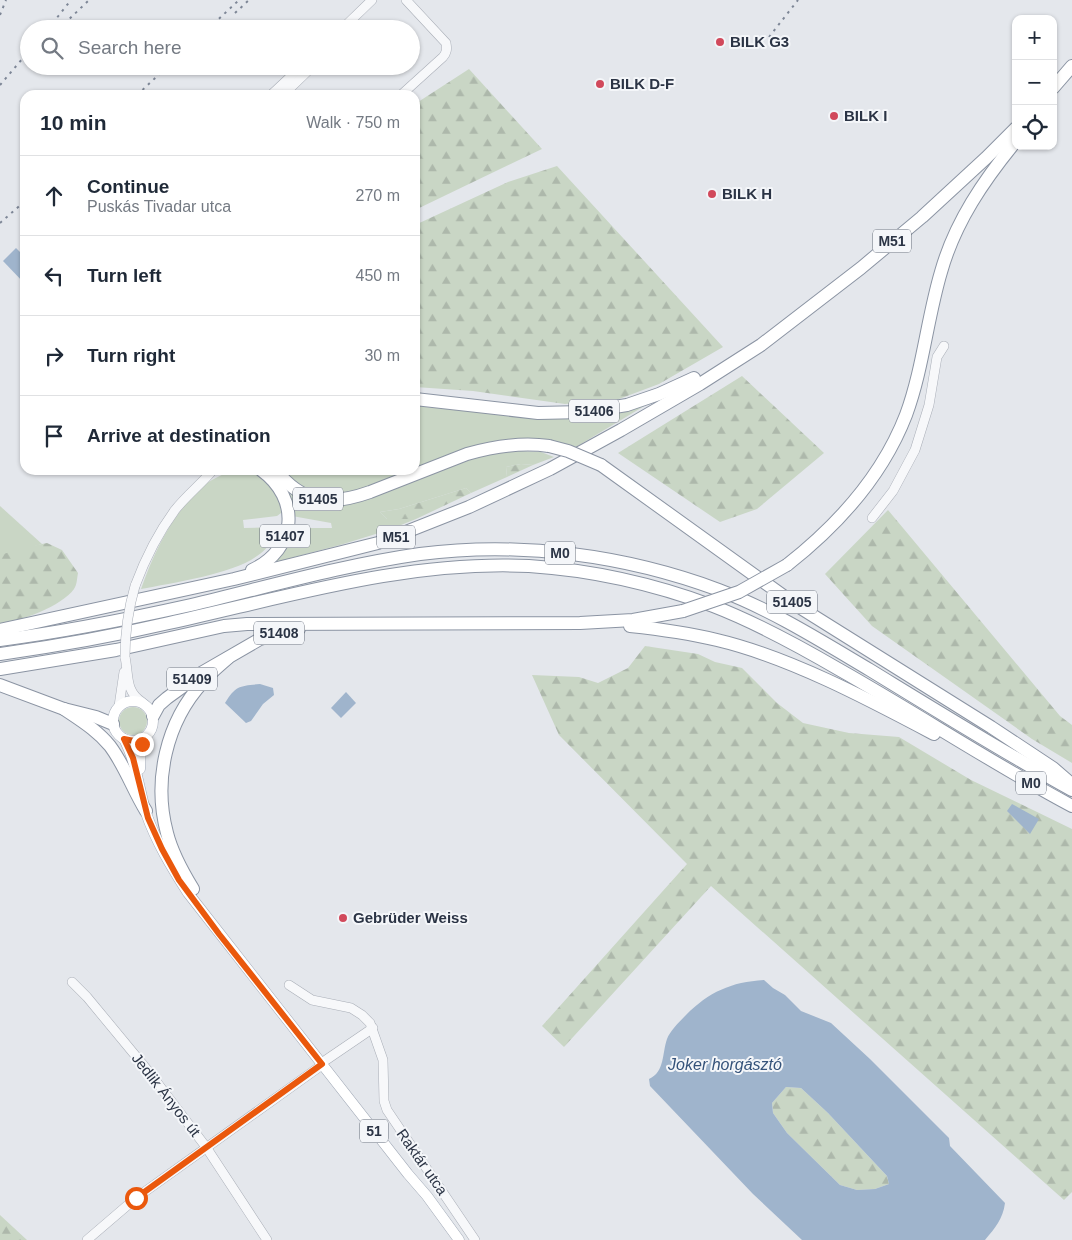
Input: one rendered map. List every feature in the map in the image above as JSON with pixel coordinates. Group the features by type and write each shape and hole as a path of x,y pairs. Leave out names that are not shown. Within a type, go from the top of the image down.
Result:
{"highway":[{"path":"1057,92 1065,81 1072,64"},
{"name":"M51","path":"234,579 378,543 469,507 581,453 694,388 761,345 861,268 922,217 1012,132"},
{"path":"0,669 116,650 224,626 270,623 580,622 632,620 683,611 739,592 787,565 843,516 868,484 888,452 906,415 919,372 941,270 957,228 988,176 1012,146"},
{"name":"51406","path":"420,400 538,413 604,410 627,405 688,382 722,362 761,345"},
{"name":"51405","path":"420,472 484,449 522,444 549,446 568,450 601,464 796,605 991,727 1052,768 1072,784"},
{"name":"51407","path":"234,579 262,565 276,553 288,530 288,513 285,500 270,475"},
{"name":"51405","path":"274,475 312,498 334,501 370,492 413,475"},
{"name":"M0","path":"0,640 109,622 338,569 415,555 503,549 582,556 650,569 680,577 719,590 755,606 823,642 956,723 1072,790"},
{"name":"M0","path":"0,654 113,635 320,588 401,574 470,567 551,568 611,577 657,588 714,607 750,622 824,660 1072,806"},
{"path":"0,630 234,579"},
{"path":"580,622 642,627 696,635 765,655 834,684 950,743 991,759"},
{"name":"51408","path":"193,889 177,861 167,834 161,792 163,769 171,737 184,707 202,682 228,658 260,639 280,633 336,623"},
{"name":"51409","path":"156,711 203,672 228,658"},
{"path":"0,685 64,709 96,717 113,724"},
{"path":"64,709 85,722 109,746 120,762 146,812"}],"main road":[{"path":"113,724 113,717 119,706 130,701 142,702 151,711 156,711"},
{"name":"51","path":"156,711 151,731 144,738 141,746 140,772 150,812 175,866 408,1174 427,1196 458,1240"},
{"name":"51","path":"113,724 117,732 124,739 133,758 146,812 162,849 188,893 324,1062"},
{"path":"124,739 134,741 144,738"}],"street":[{"path":"351,20 372,0"},
{"path":"360,20 381,0"},
{"path":"406,0 446,43 447,49 443,57 406,90"},
{"path":"276,90 292,75"},
{"path":"288,90 304,75"},
{"path":"872,518 893,491 915,450 930,405 937,357 944,346"},
{"path":"119,706 125,657 127,617 135,586 158,536 176,509 209,475"},
{"path":"206,478 212,475"},
{"path":"125,657 130,686 134,696 142,702"},
{"name":"Jedlik Ányos út","path":"72,982 87,997 149,1072 206,1147 267,1240"},
{"name":"Raktár utca","path":"289,985 312,1000 351,1008 362,1015 373,1028 383,1060 384,1101 387,1110 475,1240"},
{"path":"87,1240 136,1198 373,1028"}],"green space":[{"path":"469,69 542,149 420,208 420,101"},
{"path":"557,166 723,347 659,384 619,399 565,404 473,391 420,387 420,223 508,182"},
{"path":"742,376 824,453 757,509 720,522 618,453"},
{"path":"651,402 576,447 535,440 499,440 462,450 420,466 420,406 554,419 589,417"},
{"path":"521,451 541,452 554,457 533,465 521,464 506,467 507,477 471,493 466,488 399,509 380,512 387,519 416,519 380,533 267,564 291,528 332,528 331,523 292,516 274,475 315,503 341,506 368,499 485,454"},
{"path":"521,464 533,465 507,477 506,467"},
{"path":"222,475 260,475 280,501 281,513 277,516 243,520 244,528 277,527 278,533 271,543 257,556 233,568 202,577 141,589 158,548 173,521 205,484"},
{"path":"288,475 397,475 366,487 330,496 310,491"},
{"path":"466,488 471,493 416,519 387,519 380,512 399,509"},
{"path":"0,506 42,544 0,556"},
{"path":"888,510 1060,716 1072,725 1072,763 1032,739 872,626 825,574"},
{"path":"47,543 62,550 78,573 75,587 68,595 51,607 18,620 0,623 0,555"},
{"path":"645,646 698,654 715,662 742,668 777,703 803,723 849,733 899,737 971,780 1072,829 1072,1192 1064,1200 711,886 564,1047 542,1026 687,864 559,735 532,675 579,677 598,683 628,668"},
{"path":"133,707 143,711 147,721 143,731 133,735 123,731 119,721 123,711"},
{"path":"786,1087 801,1088 828,1113 887,1176 889,1184 875,1189 857,1190 840,1185 787,1133 773,1113 772,1103"},
{"path":"0,1215 27,1240 0,1240"}],"water":[{"path":"16,248 20,252 20,279 3,261"},
{"path":"260,684 273,688 274,695 263,704 251,721 246,723 225,703 232,693 239,688"},
{"path":"346,692 356,703 341,718 331,708"},
{"path":"1012,804 1039,819 1030,834 1007,811"},
{"name":"Joker horgásztó","path":"764,980 785,995 801,1011 831,1023 949,1138 950,1146 1005,1203 1000,1219 985,1240 802,1240 753,1194 650,1086 649,1079 658,1072 668,1036 680,1021 712,994 731,986","holes":["786,1087 801,1088 828,1113 887,1176 889,1184 875,1189 857,1190 840,1185 787,1133 773,1113 772,1103"]}],"railway":[{"path":"0,15 6,0"},
{"path":"55,20 71,0"},
{"path":"68,20 89,0"},
{"path":"218,20 239,0"},
{"path":"235,13 249,0"},
{"path":"769,37 798,0"},
{"path":"0,85 20,62"},
{"path":"142,90 158,75"},
{"path":"0,223 20,205"}],"place":[{"name":"BILK G3","path":"720,42"},
{"name":"BILK D-F","path":"600,84"},
{"name":"BILK I","path":"834,116"},
{"name":"BILK H","path":"712,194"},
{"name":"Gebrüder Weiss","path":"343,918"}],"route":[{"path":"136,1198 322,1064 219,934 188,893 171,866 148,818 133,758 124,739 134,741 144,738 142,744"}]}
